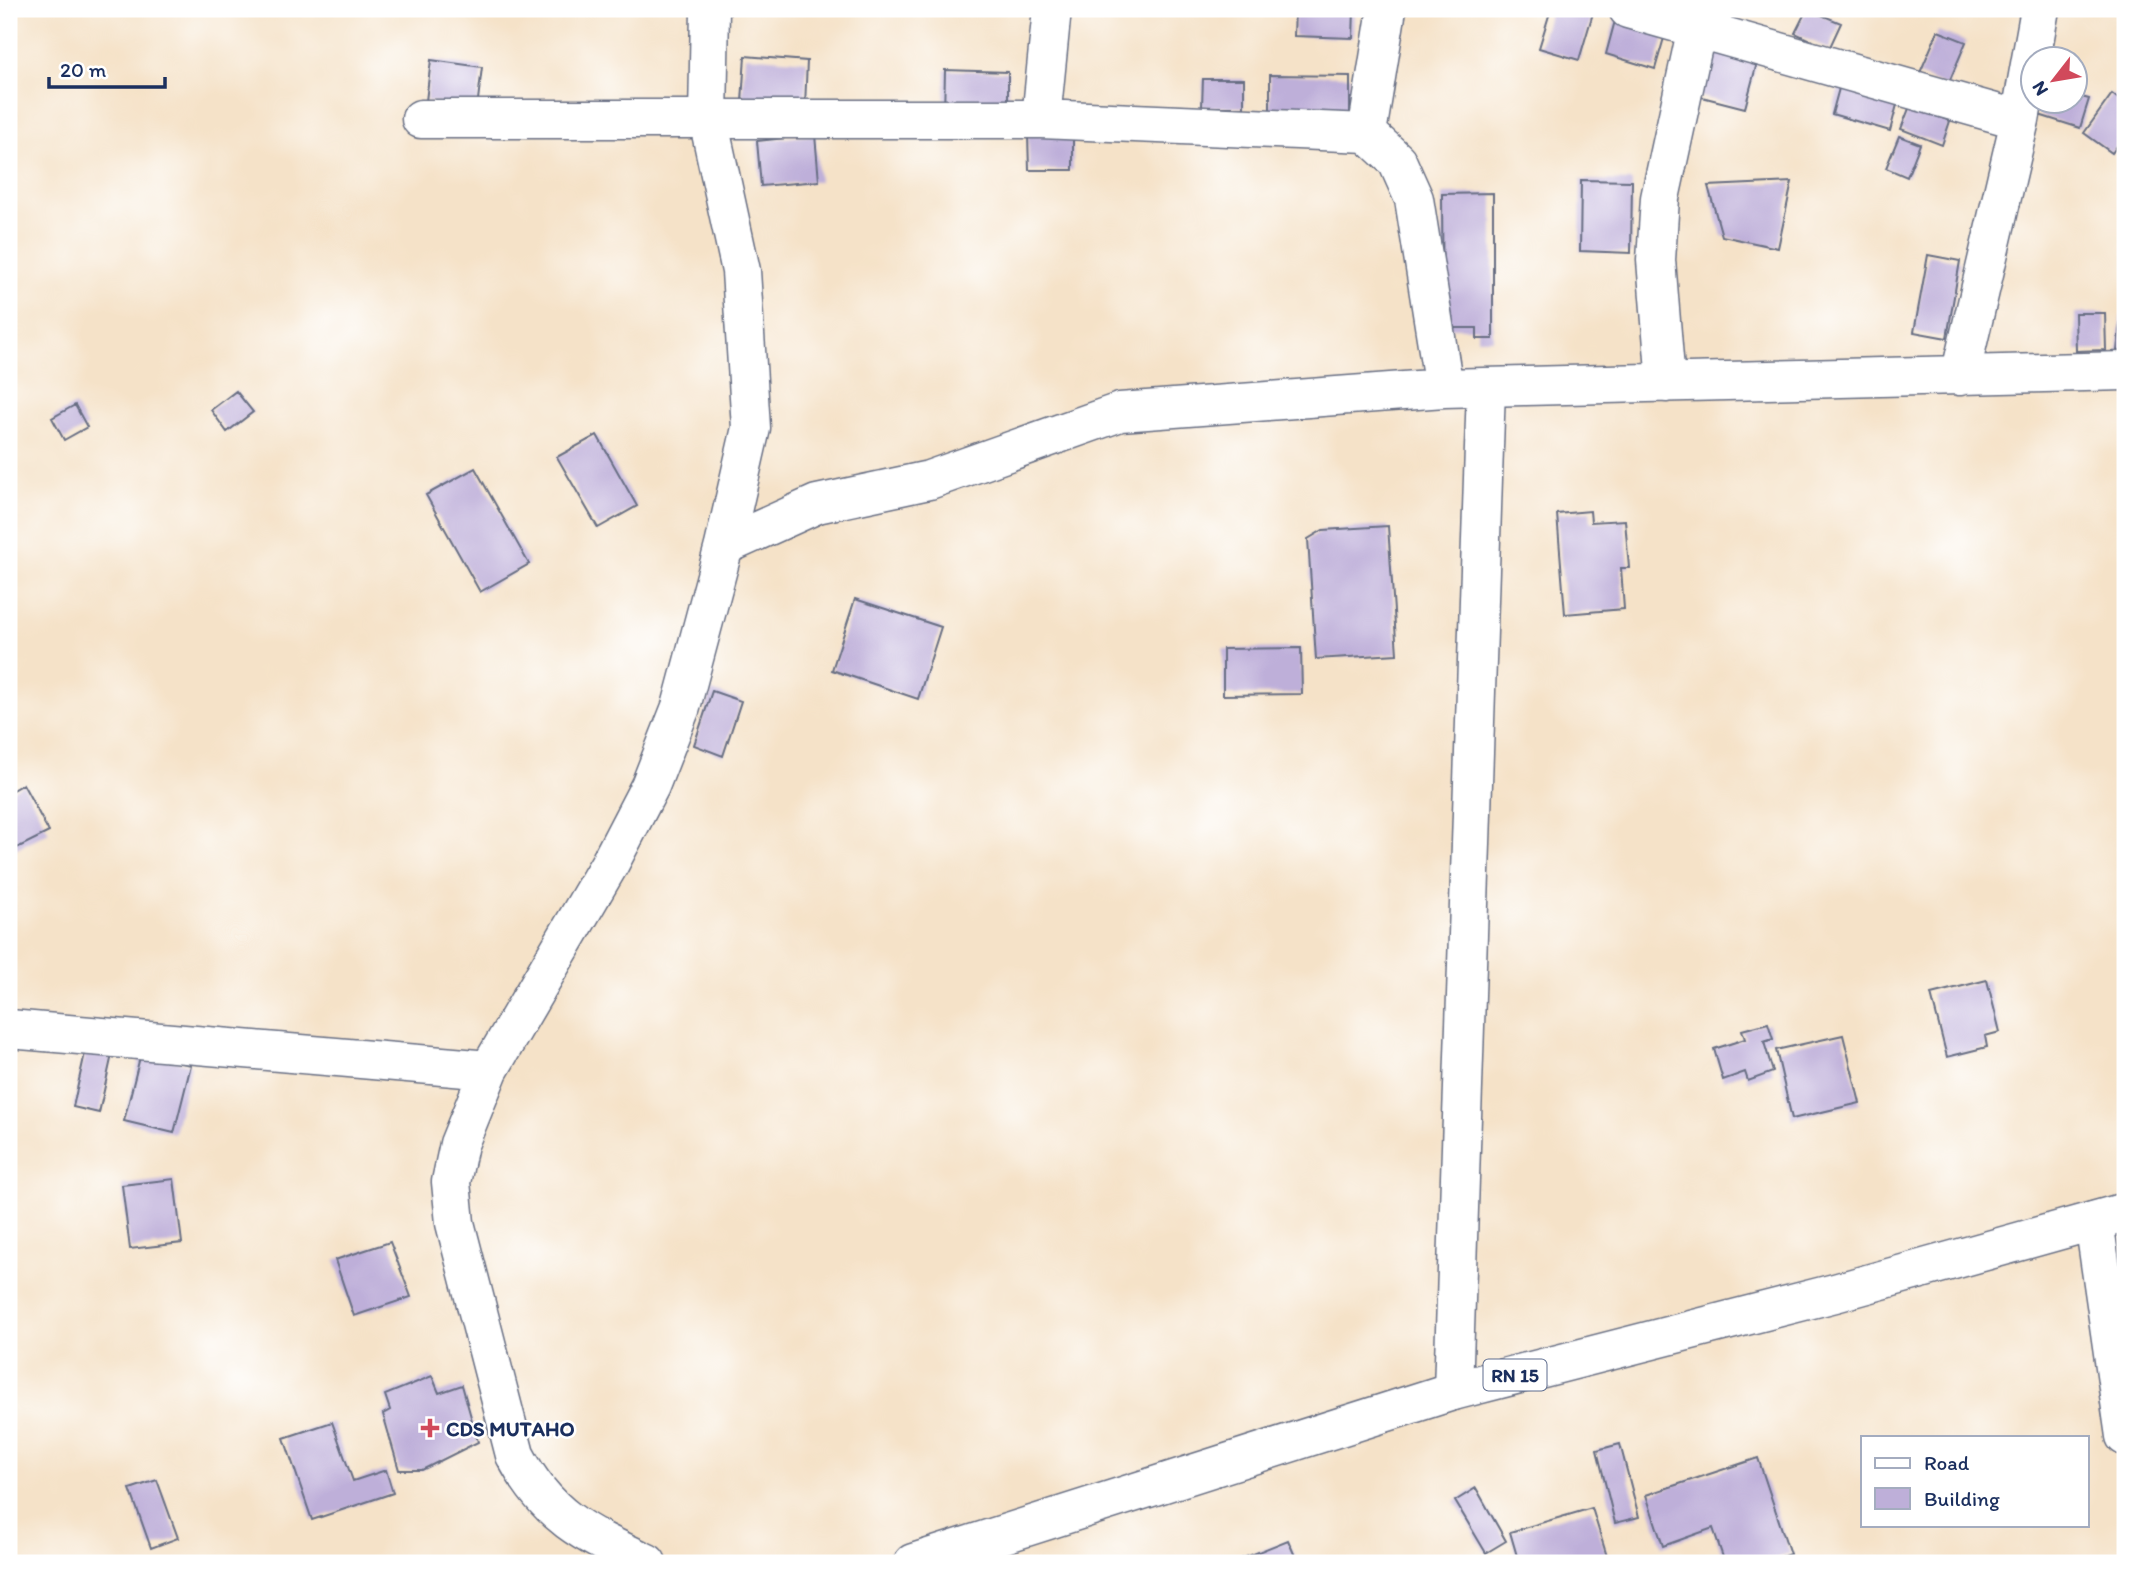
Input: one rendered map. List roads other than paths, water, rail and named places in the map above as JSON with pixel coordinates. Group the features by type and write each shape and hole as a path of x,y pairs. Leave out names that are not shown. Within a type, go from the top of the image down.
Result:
{"street":[{"path":"647,1563 569,1523 531,1485 515,1455 455,1223 451,1182 459,1144 489,1070 610,863 650,786 681,708 724,546 751,428 741,271 708,119 710,9"},
{"path":"1041,119 1052,9"},
{"path":"1367,133 1387,9"},
{"path":"1628,9 1699,19 2020,120"},
{"path":"1960,376 2020,120 2040,9"},
{"path":"1666,383 1656,260 1660,198 1699,19"},
{"path":"421,119 1041,119 1367,133 1397,161 1415,199 1444,388"},
{"path":"724,546 817,504 929,480 1120,412 1444,388 2125,371"},
{"path":"1453,1391 1486,387"},
{"path":"9,1029 489,1070"},
{"path":"2109,1216 2125,1436"},
{"name":"RN 15","path":"913,1563 1453,1391 1822,1296 2109,1216"}],"place":[{"name":"CDS MUTAHO","path":"430,1428"}]}
